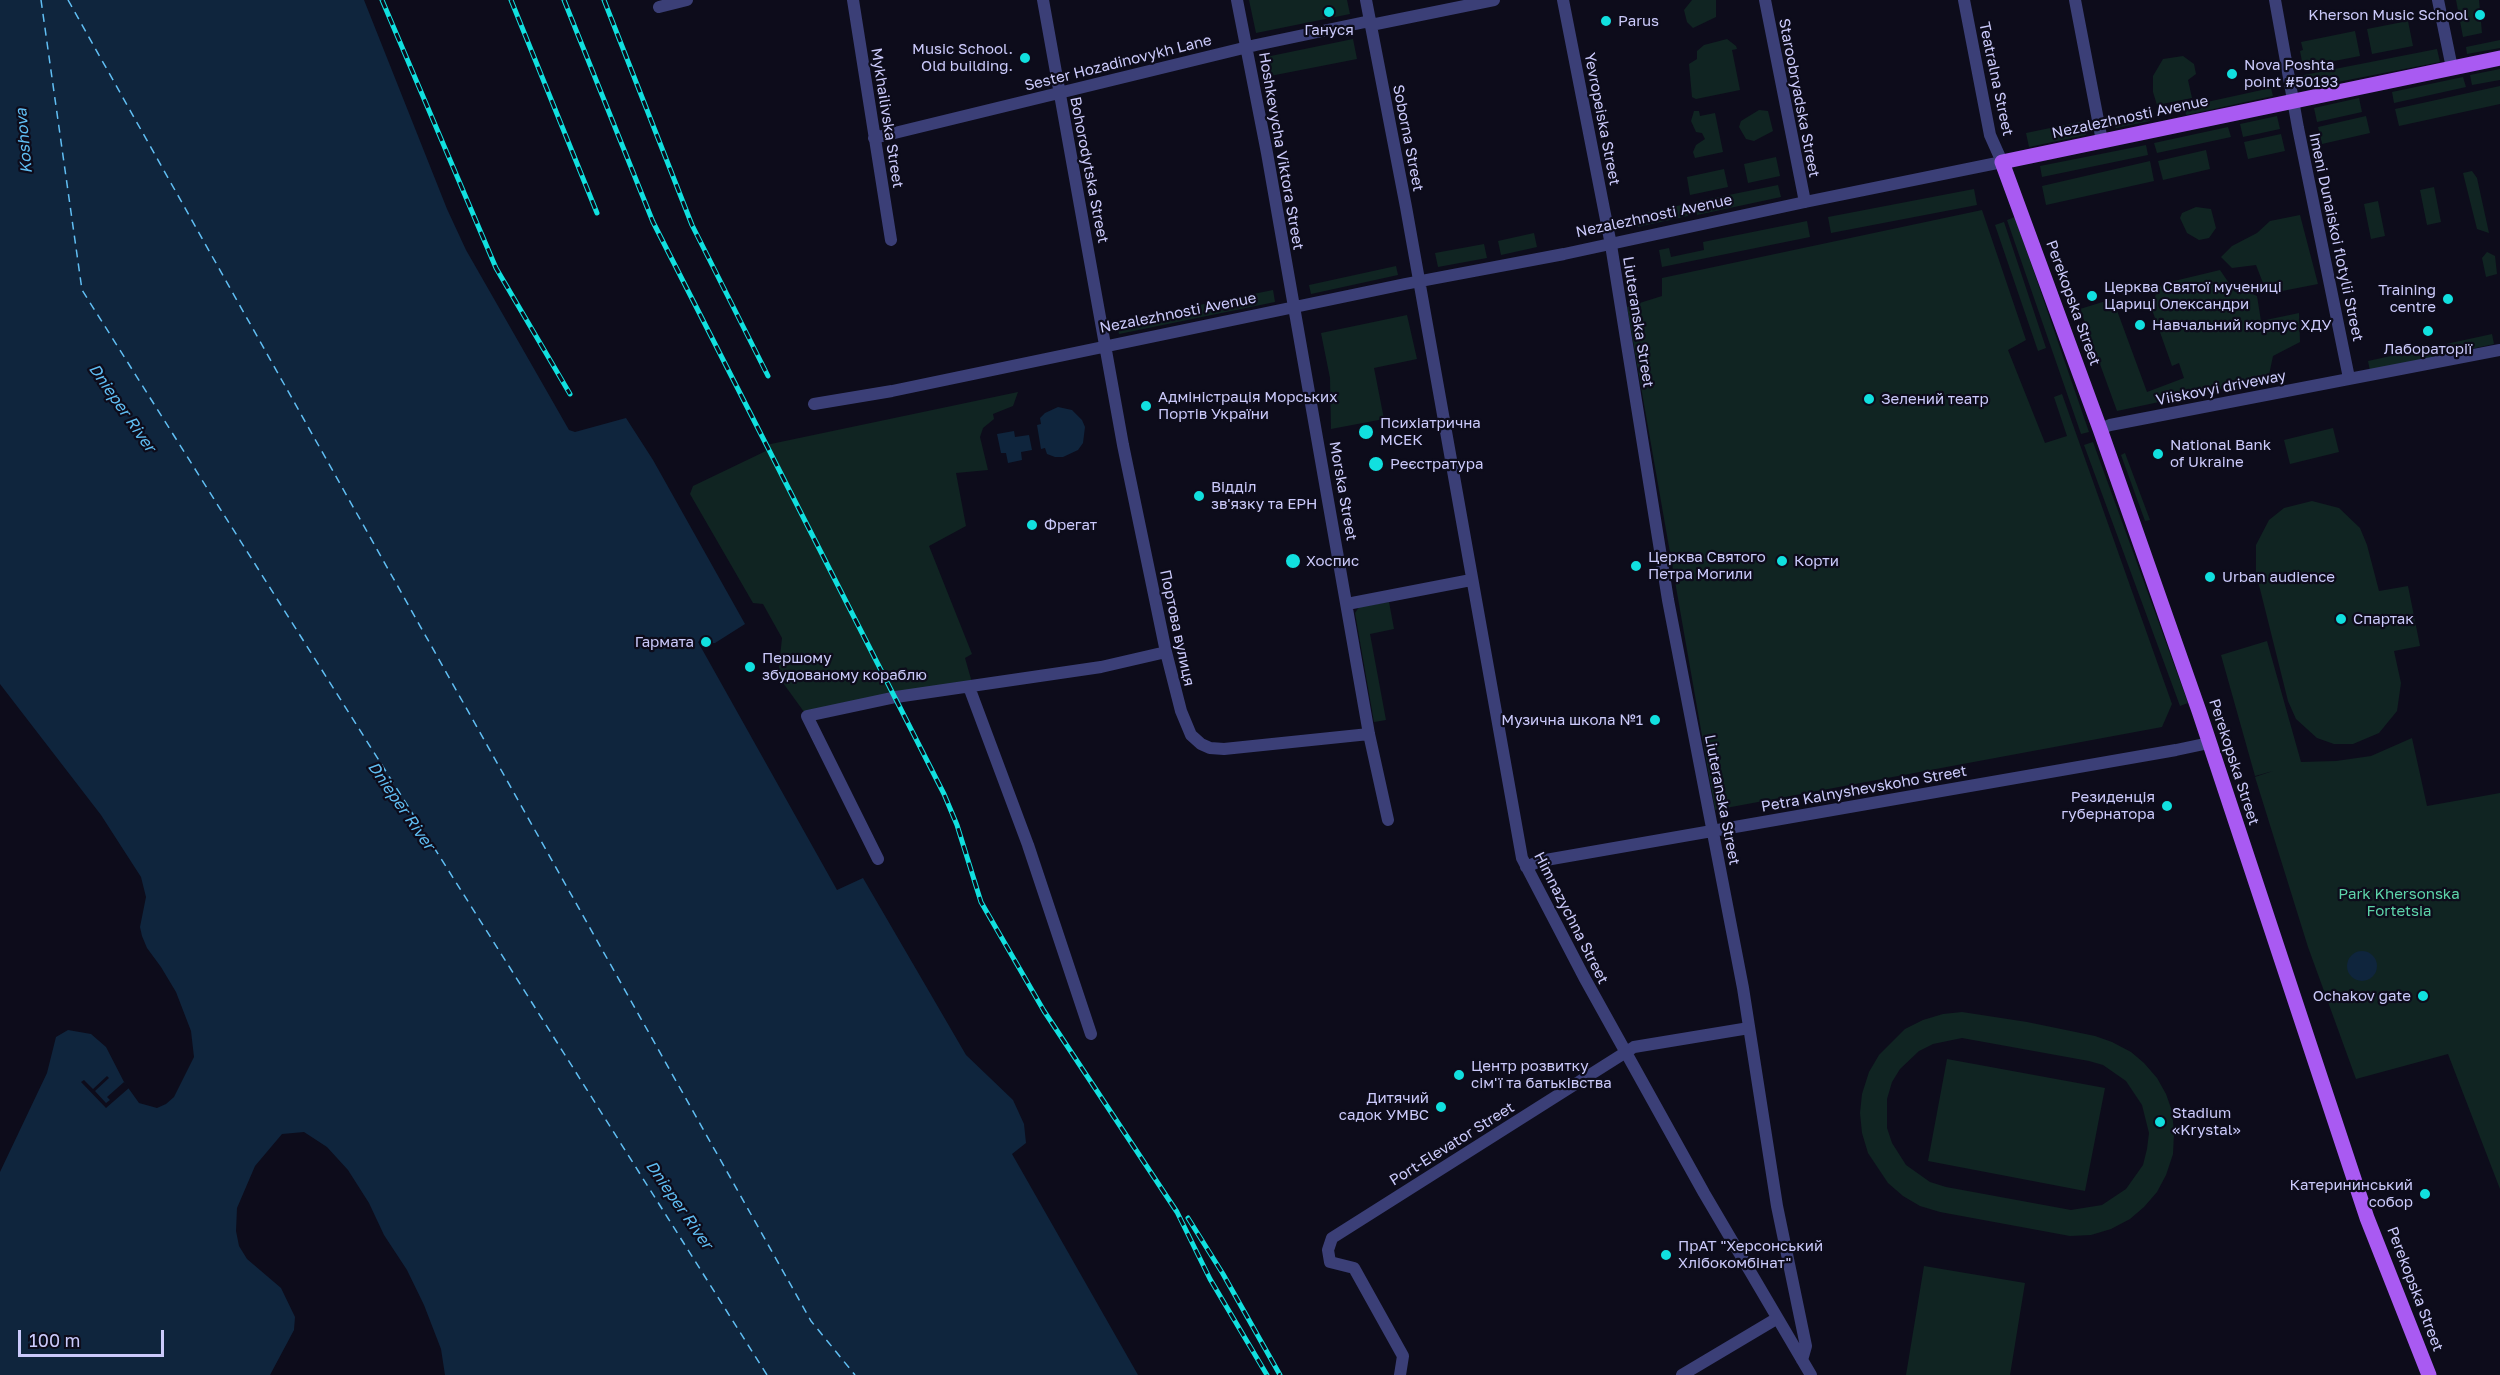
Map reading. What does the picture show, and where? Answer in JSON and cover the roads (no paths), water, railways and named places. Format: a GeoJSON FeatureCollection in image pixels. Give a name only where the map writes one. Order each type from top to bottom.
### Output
{"type":"FeatureCollection","features":[{"type":"Feature","properties":{"kind":"main road","name":"Nezalezhnosti Avenue"},"geometry":{"type":"LineString","coordinates":[[2002,162],[2500,58]]}},
{"type":"Feature","properties":{"kind":"main road","name":"Perekopska Street"},"geometry":{"type":"LineString","coordinates":[[2002,162],[2100,429],[2209,743],[2367,1218],[2429,1375]]}},
{"type":"Feature","properties":{"kind":"street","name":"Mykhailivska Street"},"geometry":{"type":"LineString","coordinates":[[853,0],[891,240]]}},
{"type":"Feature","properties":{"kind":"street","name":"Bohorodytska Street"},"geometry":{"type":"LineString","coordinates":[[1043,0],[1105,346]]}},
{"type":"Feature","properties":{"kind":"street","name":"Hoshkevycha Viktora Street"},"geometry":{"type":"LineString","coordinates":[[1237,0],[1295,308]]}},
{"type":"Feature","properties":{"kind":"street","name":"Soborna Street"},"geometry":{"type":"LineString","coordinates":[[1366,0],[1418,282]]}},
{"type":"Feature","properties":{"kind":"street","name":"Sester Hozadinovykh Lane"},"geometry":{"type":"LineString","coordinates":[[874,138],[1247,47],[1494,0]]}},
{"type":"Feature","properties":{"kind":"street","name":"Yevropeiska Street"},"geometry":{"type":"LineString","coordinates":[[1563,0],[1611,244]]}},
{"type":"Feature","properties":{"kind":"street","name":"Staroobryadska Street"},"geometry":{"type":"LineString","coordinates":[[1765,0],[1805,202]]}},
{"type":"Feature","properties":{"kind":"street","name":"Teatralna Street"},"geometry":{"type":"LineString","coordinates":[[1964,0],[1990,135],[2002,162]]}},
{"type":"Feature","properties":{"kind":"street"},"geometry":{"type":"LineString","coordinates":[[2075,0],[2102,141]]}},
{"type":"Feature","properties":{"kind":"street","name":"Imeni Dunaiskoi flotylii Street"},"geometry":{"type":"LineString","coordinates":[[2275,0],[2349,378]]}},
{"type":"Feature","properties":{"kind":"street"},"geometry":{"type":"LineString","coordinates":[[2438,0],[2452,68]]}},
{"type":"Feature","properties":{"kind":"street"},"geometry":{"type":"LineString","coordinates":[[659,7],[681,1]]}},
{"type":"Feature","properties":{"kind":"street","name":"Nezalezhnosti Avenue"},"geometry":{"type":"LineString","coordinates":[[814,404],[892,391],[2002,162]]}},
{"type":"Feature","properties":{"kind":"street","name":"Liuteranska Street"},"geometry":{"type":"LineString","coordinates":[[1611,244],[1656,528],[1749,1028],[1777,1206],[1806,1347],[1802,1360]]}},
{"type":"Feature","properties":{"kind":"street","name":"Himnazychna Street"},"geometry":{"type":"LineString","coordinates":[[1418,282],[1522,858],[1627,1052],[1810,1375]]}},
{"type":"Feature","properties":{"kind":"street","name":"Morska Street"},"geometry":{"type":"LineString","coordinates":[[1295,308],[1369,734],[1388,820]]}},
{"type":"Feature","properties":{"kind":"street","name":"Портова вулиця"},"geometry":{"type":"LineString","coordinates":[[1105,346],[1166,652],[1181,711],[1191,735],[1210,748],[1369,734]]}},
{"type":"Feature","properties":{"kind":"street","name":"Viiskovyi driveway"},"geometry":{"type":"LineString","coordinates":[[2100,429],[2110,424],[2500,350]]}},
{"type":"Feature","properties":{"kind":"street"},"geometry":{"type":"LineString","coordinates":[[1347,604],[1472,580]]}},
{"type":"Feature","properties":{"kind":"street"},"geometry":{"type":"LineString","coordinates":[[878,859],[807,716],[896,697],[1101,668],[1166,652]]}},
{"type":"Feature","properties":{"kind":"street"},"geometry":{"type":"LineString","coordinates":[[969,687],[1029,845],[1091,1034]]}},
{"type":"Feature","properties":{"kind":"street","name":"Petra Kalnyshevskoho Street"},"geometry":{"type":"LineString","coordinates":[[1526,867],[1540,861],[2209,743]]}},
{"type":"Feature","properties":{"kind":"street","name":"Port-Elevator Street"},"geometry":{"type":"LineString","coordinates":[[1400,1375],[1403,1356],[1354,1268],[1330,1262],[1328,1250],[1332,1238],[1634,1047],[1749,1028]]}},
{"type":"Feature","properties":{"kind":"street"},"geometry":{"type":"LineString","coordinates":[[1682,1375],[1776,1318]]}},
{"type":"Feature","properties":{"kind":"water"},"geometry":{"type":"Polygon","coordinates":[[[0,0],[364,0],[447,209],[466,250],[569,430],[575,432],[626,418],[653,460],[745,624],[715,643],[711,643],[706,636],[698,642],[837,890],[863,878],[966,1055],[1013,1100],[1024,1124],[1026,1143],[1012,1154],[1138,1375],[445,1375],[441,1349],[424,1305],[407,1270],[384,1235],[369,1203],[348,1170],[327,1147],[304,1132],[282,1134],[255,1166],[237,1208],[236,1231],[239,1246],[247,1259],[281,1288],[295,1317],[294,1330],[270,1375],[0,1375],[0,1172],[47,1073],[56,1037],[68,1030],[91,1034],[106,1047],[124,1082],[139,1103],[157,1108],[174,1097],[194,1057],[191,1031],[176,992],[147,948],[142,936],[140,927],[146,897],[141,877],[101,815],[0,684],[0,0]]]}},
{"type":"Feature","properties":{"kind":"water"},"geometry":{"type":"Polygon","coordinates":[[[1058,407],[1072,410],[1082,420],[1085,427],[1083,443],[1078,450],[1063,457],[1055,457],[1047,454],[1045,448],[1041,449],[1037,425],[1041,424],[1040,418],[1045,413],[1058,407]]]}},
{"type":"Feature","properties":{"kind":"water"},"geometry":{"type":"Polygon","coordinates":[[[1014,431],[1015,437],[1029,435],[1032,450],[1021,452],[1022,460],[1008,463],[1006,453],[1001,453],[997,434],[1014,431]]]}},
{"type":"Feature","properties":{"kind":"water"},"geometry":{"type":"Polygon","coordinates":[[[2362,951],[2368,952],[2376,960],[2376,972],[2368,980],[2362,981],[2356,980],[2348,972],[2347,966],[2348,960],[2356,952],[2362,951]]]}},
{"type":"Feature","properties":{"kind":"railway"},"geometry":{"type":"LineString","coordinates":[[382,0],[496,268],[570,394]]}},
{"type":"Feature","properties":{"kind":"railway"},"geometry":{"type":"LineString","coordinates":[[511,0],[597,213]]}},
{"type":"Feature","properties":{"kind":"railway"},"geometry":{"type":"LineString","coordinates":[[564,0],[653,222],[944,794],[957,825],[981,902],[1044,1011],[1177,1212],[1210,1279],[1267,1375]]}},
{"type":"Feature","properties":{"kind":"railway"},"geometry":{"type":"LineString","coordinates":[[604,0],[692,225],[768,376]]}},
{"type":"Feature","properties":{"kind":"railway"},"geometry":{"type":"LineString","coordinates":[[1188,1218],[1223,1274],[1280,1375]]}},
{"type":"Feature","properties":{"kind":"place","name":"Гануся"},"geometry":{"type":"Point","coordinates":[1329,12]}},
{"type":"Feature","properties":{"kind":"place","name":"Kherson Music School"},"geometry":{"type":"Point","coordinates":[2480,15]}},
{"type":"Feature","properties":{"kind":"place","name":"Parus"},"geometry":{"type":"Point","coordinates":[1606,21]}},
{"type":"Feature","properties":{"kind":"place","name":"Music School. Old building."},"geometry":{"type":"Point","coordinates":[1025,58]}},
{"type":"Feature","properties":{"kind":"place","name":"Nova Poshta point #50193"},"geometry":{"type":"Point","coordinates":[2232,74]}},
{"type":"Feature","properties":{"kind":"place","name":"Церква Святої мучениці Цариці Олександри"},"geometry":{"type":"Point","coordinates":[2092,296]}},
{"type":"Feature","properties":{"kind":"place","name":"Training centre"},"geometry":{"type":"Point","coordinates":[2448,299]}},
{"type":"Feature","properties":{"kind":"place","name":"Навчальний корпус ХДУ"},"geometry":{"type":"Point","coordinates":[2140,325]}},
{"type":"Feature","properties":{"kind":"place","name":"Лабораторії"},"geometry":{"type":"Point","coordinates":[2428,331]}},
{"type":"Feature","properties":{"kind":"place","name":"Зелений театр"},"geometry":{"type":"Point","coordinates":[1869,399]}},
{"type":"Feature","properties":{"kind":"place","name":"Адміністрація Морських Портів України"},"geometry":{"type":"Point","coordinates":[1146,406]}},
{"type":"Feature","properties":{"kind":"place","name":"Психіатрична МСЕК"},"geometry":{"type":"Point","coordinates":[1366,432]}},
{"type":"Feature","properties":{"kind":"place","name":"National Bank of Ukraine"},"geometry":{"type":"Point","coordinates":[2158,454]}},
{"type":"Feature","properties":{"kind":"place","name":"Реєстратура"},"geometry":{"type":"Point","coordinates":[1376,464]}},
{"type":"Feature","properties":{"kind":"place","name":"Відділ зв'язку та ЕРН"},"geometry":{"type":"Point","coordinates":[1199,496]}},
{"type":"Feature","properties":{"kind":"place","name":"Фрегат"},"geometry":{"type":"Point","coordinates":[1032,525]}},
{"type":"Feature","properties":{"kind":"place","name":"Хоспис"},"geometry":{"type":"Point","coordinates":[1293,561]}},
{"type":"Feature","properties":{"kind":"place","name":"Корти"},"geometry":{"type":"Point","coordinates":[1782,561]}},
{"type":"Feature","properties":{"kind":"place","name":"Церква Святого Петра Могили"},"geometry":{"type":"Point","coordinates":[1636,566]}},
{"type":"Feature","properties":{"kind":"place","name":"Urban audience"},"geometry":{"type":"Point","coordinates":[2210,577]}},
{"type":"Feature","properties":{"kind":"place","name":"Спартак"},"geometry":{"type":"Point","coordinates":[2341,619]}},
{"type":"Feature","properties":{"kind":"place","name":"Гармата"},"geometry":{"type":"Point","coordinates":[706,642]}},
{"type":"Feature","properties":{"kind":"place","name":"Першому збудованому кораблю"},"geometry":{"type":"Point","coordinates":[750,667]}},
{"type":"Feature","properties":{"kind":"place","name":"Музична школа №1"},"geometry":{"type":"Point","coordinates":[1655,720]}},
{"type":"Feature","properties":{"kind":"place","name":"Резиденція губернатора"},"geometry":{"type":"Point","coordinates":[2167,806]}},
{"type":"Feature","properties":{"kind":"place","name":"Ochakov gate"},"geometry":{"type":"Point","coordinates":[2423,996]}},
{"type":"Feature","properties":{"kind":"place","name":"Центр розвитку сім'ї та батьківства"},"geometry":{"type":"Point","coordinates":[1459,1075]}},
{"type":"Feature","properties":{"kind":"place","name":"Дитячий садок УМВС"},"geometry":{"type":"Point","coordinates":[1441,1107]}},
{"type":"Feature","properties":{"kind":"place","name":"Stadium «Krystal»"},"geometry":{"type":"Point","coordinates":[2160,1122]}},
{"type":"Feature","properties":{"kind":"place","name":"Катерининський собор"},"geometry":{"type":"Point","coordinates":[2425,1194]}},
{"type":"Feature","properties":{"kind":"place","name":"ПрАТ \"Херсонський Хлібокомбінат\""},"geometry":{"type":"Point","coordinates":[1666,1255]}},
{"type":"Feature","properties":{"kind":"water label","name":"Koshova"},"geometry":{"type":"Point","coordinates":[24,141]}},
{"type":"Feature","properties":{"kind":"water label","name":"Dnieper River"},"geometry":{"type":"Point","coordinates":[122,408]}},
{"type":"Feature","properties":{"kind":"water label","name":"Dnieper River"},"geometry":{"type":"Point","coordinates":[401,806]}},
{"type":"Feature","properties":{"kind":"water label","name":"Dnieper River"},"geometry":{"type":"Point","coordinates":[679,1205]}},
{"type":"Feature","properties":{"kind":"park label","name":"Park Khersonska Fortetsia"},"geometry":{"type":"Point","coordinates":[2399,902]}}]}
